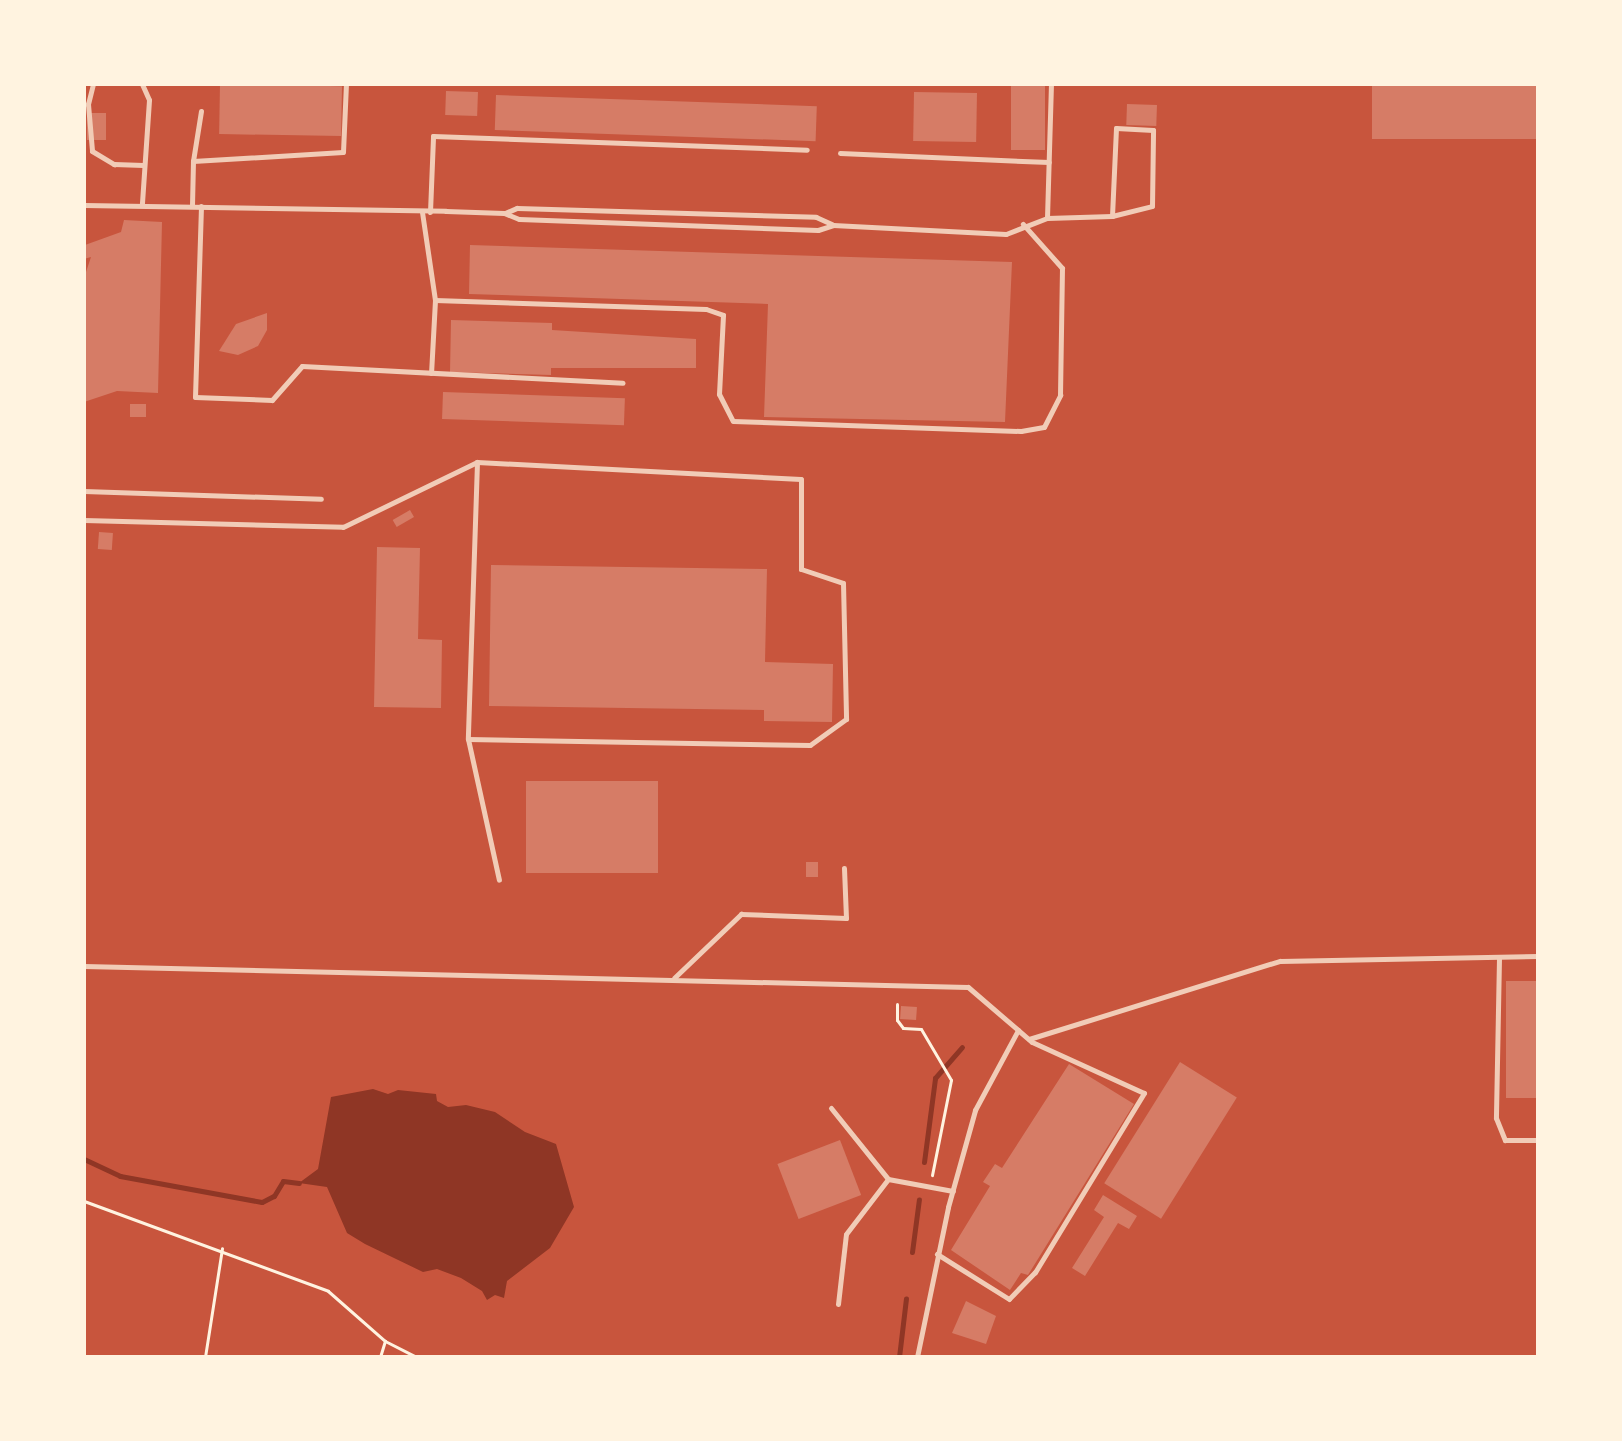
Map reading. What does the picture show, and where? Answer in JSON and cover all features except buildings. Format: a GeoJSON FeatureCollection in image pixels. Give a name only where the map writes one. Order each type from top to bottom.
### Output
{"type":"FeatureCollection","features":[{"type":"Feature","properties":{"kind":"lane"},"geometry":{"type":"LineString","coordinates":[[93,84],[88,104],[92,151],[114,164],[143,165]]}},
{"type":"Feature","properties":{"kind":"lane"},"geometry":{"type":"LineString","coordinates":[[142,84],[149,100],[142,204]]}},
{"type":"Feature","properties":{"kind":"lane"},"geometry":{"type":"LineString","coordinates":[[193,161],[343,152],[346,84]]}},
{"type":"Feature","properties":{"kind":"lane"},"geometry":{"type":"LineString","coordinates":[[1047,218],[1051,84]]}},
{"type":"Feature","properties":{"kind":"lane"},"geometry":{"type":"LineString","coordinates":[[192,205],[193,161],[201,111]]}},
{"type":"Feature","properties":{"kind":"lane"},"geometry":{"type":"LineString","coordinates":[[84,205],[504,213],[519,219],[790,229],[833,225],[1006,234],[1023,224],[1047,218],[1112,216],[1152,206],[1153,130],[1116,128],[1112,216]]}},
{"type":"Feature","properties":{"kind":"lane"},"geometry":{"type":"LineString","coordinates":[[430,212],[433,136],[807,150]]}},
{"type":"Feature","properties":{"kind":"lane"},"geometry":{"type":"LineString","coordinates":[[840,153],[1049,162]]}},
{"type":"Feature","properties":{"kind":"lane"},"geometry":{"type":"LineString","coordinates":[[201,206],[195,397],[272,400],[302,366],[623,383]]}},
{"type":"Feature","properties":{"kind":"lane"},"geometry":{"type":"LineString","coordinates":[[504,213],[517,208],[816,217],[833,225]]}},
{"type":"Feature","properties":{"kind":"lane"},"geometry":{"type":"LineString","coordinates":[[422,212],[435,300],[431,373]]}},
{"type":"Feature","properties":{"kind":"lane"},"geometry":{"type":"LineString","coordinates":[[435,300],[706,309],[723,315],[719,394],[733,421],[1021,431],[1044,427],[1060,395],[1062,268],[1023,224]]}},
{"type":"Feature","properties":{"kind":"lane"},"geometry":{"type":"LineString","coordinates":[[84,520],[343,527],[477,462],[801,479],[801,569],[843,583],[846,719],[810,745],[468,739]]}},
{"type":"Feature","properties":{"kind":"lane"},"geometry":{"type":"LineString","coordinates":[[477,462],[468,739],[499,880]]}},
{"type":"Feature","properties":{"kind":"lane"},"geometry":{"type":"LineString","coordinates":[[84,491],[321,499]]}},
{"type":"Feature","properties":{"kind":"lane"},"geometry":{"type":"LineString","coordinates":[[673,978],[741,914],[846,918],[844,868]]}},
{"type":"Feature","properties":{"kind":"lane"},"geometry":{"type":"LineString","coordinates":[[1029,1039],[1280,961],[1538,956]]}},
{"type":"Feature","properties":{"kind":"lane"},"geometry":{"type":"LineString","coordinates":[[1499,958],[1496,1118],[1505,1140],[1538,1140]]}},
{"type":"Feature","properties":{"kind":"lane"},"geometry":{"type":"LineString","coordinates":[[84,966],[956,984],[976,991],[1029,1039],[1144,1093],[1035,1272],[1009,1299],[937,1254]]}},
{"type":"Feature","properties":{"kind":"lane"},"geometry":{"type":"LineString","coordinates":[[917,1357],[937,1254],[975,1110],[1018,1030]]}},
{"type":"Feature","properties":{"kind":"lane"},"geometry":{"type":"LineString","coordinates":[[831,1108],[888,1179],[953,1191]]}},
{"type":"Feature","properties":{"kind":"lane"},"geometry":{"type":"LineString","coordinates":[[838,1304],[846,1234],[888,1179]]}},
{"type":"Feature","properties":{"kind":"path"},"geometry":{"type":"LineString","coordinates":[[897,1004],[897,1020],[903,1028],[921,1029],[951,1080],[933,1173]]}},
{"type":"Feature","properties":{"kind":"path"},"geometry":{"type":"LineString","coordinates":[[84,1201],[222,1248],[328,1291],[385,1341],[416,1357]]}},
{"type":"Feature","properties":{"kind":"path"},"geometry":{"type":"LineString","coordinates":[[205,1357],[222,1248]]}},
{"type":"Feature","properties":{"kind":"path"},"geometry":{"type":"LineString","coordinates":[[380,1357],[385,1341]]}},
{"type":"Feature","properties":{"kind":"path"},"geometry":{"type":"LineString","coordinates":[[517,1357],[526,1357]]}},
{"type":"Feature","properties":{"kind":"shaded area"},"geometry":{"type":"Polygon","coordinates":[[[373,1089],[388,1094],[398,1090],[436,1094],[437,1101],[448,1107],[466,1105],[495,1112],[525,1132],[556,1144],[574,1207],[550,1248],[507,1281],[504,1298],[495,1295],[487,1300],[482,1291],[461,1278],[437,1269],[423,1272],[365,1244],[347,1233],[327,1187],[299,1183],[318,1169],[331,1097],[373,1089]]]}},
{"type":"Feature","properties":{"kind":"waterway"},"geometry":{"type":"LineString","coordinates":[[924,1162],[935,1078],[962,1047]]}},
{"type":"Feature","properties":{"kind":"waterway"},"geometry":{"type":"LineString","coordinates":[[84,1159],[120,1176],[262,1202],[274,1196],[283,1181],[299,1183]]}},
{"type":"Feature","properties":{"kind":"waterway"},"geometry":{"type":"LineString","coordinates":[[912,1252],[919,1199]]}},
{"type":"Feature","properties":{"kind":"waterway"},"geometry":{"type":"LineString","coordinates":[[899,1357],[906,1298]]}}]}
